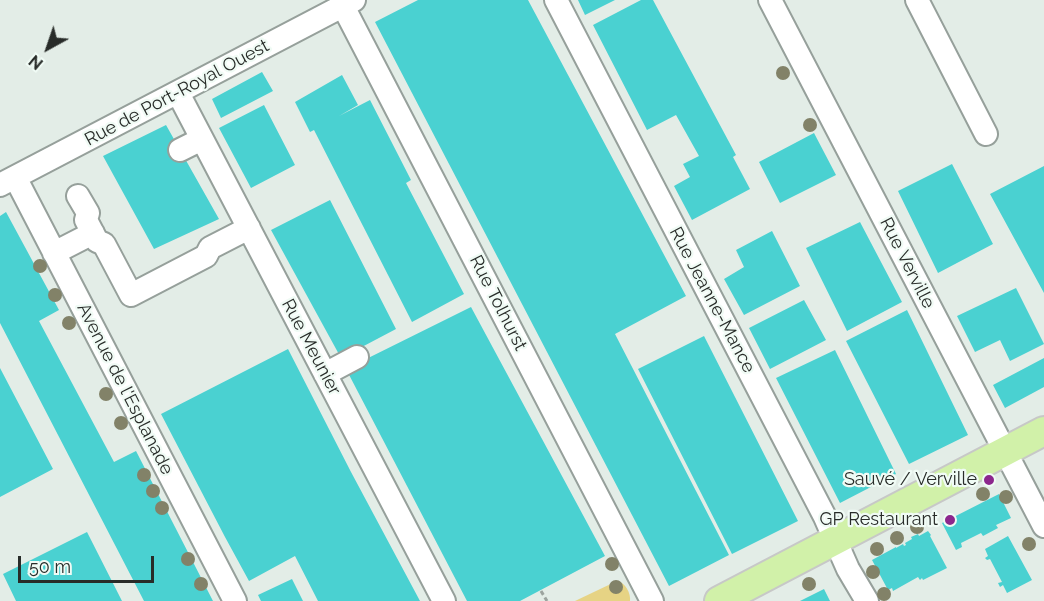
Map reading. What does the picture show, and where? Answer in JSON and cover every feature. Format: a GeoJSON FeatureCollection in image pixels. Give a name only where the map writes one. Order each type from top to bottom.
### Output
{"type":"FeatureCollection","features":[{"type":"Feature","properties":{"kind":"main road"},"geometry":{"type":"LineString","coordinates":[[719,601],[1044,431]]}},
{"type":"Feature","properties":{"kind":"street","name":"Rue Jeanne-Mance"},"geometry":{"type":"LineString","coordinates":[[556,0],[825,517],[848,569],[867,601]]}},
{"type":"Feature","properties":{"kind":"street","name":"Rue Verville"},"geometry":{"type":"LineString","coordinates":[[770,0],[1044,526]]}},
{"type":"Feature","properties":{"kind":"street"},"geometry":{"type":"LineString","coordinates":[[917,0],[986,134]]}},
{"type":"Feature","properties":{"kind":"street","name":"Rue de Port-Royal Ouest"},"geometry":{"type":"LineString","coordinates":[[7,181],[349,3]]}},
{"type":"Feature","properties":{"kind":"street","name":"Rue Tolhurst"},"geometry":{"type":"LineString","coordinates":[[349,3],[652,601]]}},
{"type":"Feature","properties":{"kind":"street","name":"Rue Meunier"},"geometry":{"type":"LineString","coordinates":[[178,93],[444,601]]}},
{"type":"Feature","properties":{"kind":"street"},"geometry":{"type":"LineString","coordinates":[[180,150],[202,139]]}},
{"type":"Feature","properties":{"kind":"street","name":"Avenue de l'Esplanade"},"geometry":{"type":"LineString","coordinates":[[7,181],[54,253],[235,601]]}},
{"type":"Feature","properties":{"kind":"street"},"geometry":{"type":"LineString","coordinates":[[78,196],[88,213],[86,220],[97,241],[104,244],[131,294],[206,256],[214,258],[251,233]]}},
{"type":"Feature","properties":{"kind":"street"},"geometry":{"type":"LineString","coordinates":[[54,253],[93,233]]}},
{"type":"Feature","properties":{"kind":"street"},"geometry":{"type":"LineString","coordinates":[[325,374],[357,357]]}},
{"type":"Feature","properties":{"kind":"path"},"geometry":{"type":"LineString","coordinates":[[541,591],[547,601]]}},
{"type":"Feature","properties":{"kind":"shaded area"},"geometry":{"type":"Polygon","coordinates":[[[617,581],[623,583],[627,588],[630,601],[575,601],[617,581]]]}},
{"type":"Feature","properties":{"kind":"building"},"geometry":{"type":"Polygon","coordinates":[[[418,0],[528,0],[686,296],[615,334],[729,555],[669,586],[375,22],[418,0]]]}},
{"type":"Feature","properties":{"kind":"building"},"geometry":{"type":"Polygon","coordinates":[[[578,0],[615,0],[585,15],[578,0]]]}},
{"type":"Feature","properties":{"kind":"building"},"geometry":{"type":"Polygon","coordinates":[[[641,0],[653,0],[736,155],[733,157],[750,189],[692,220],[674,186],[690,177],[683,164],[699,156],[676,115],[647,130],[593,25],[641,0]]]}},
{"type":"Feature","properties":{"kind":"building"},"geometry":{"type":"Polygon","coordinates":[[[262,72],[273,91],[221,118],[212,99],[262,72]]]}},
{"type":"Feature","properties":{"kind":"building"},"geometry":{"type":"Polygon","coordinates":[[[342,75],[358,105],[339,116],[370,100],[411,180],[406,183],[464,294],[412,322],[314,130],[310,132],[295,102],[342,75]]]}},
{"type":"Feature","properties":{"kind":"building"},"geometry":{"type":"Polygon","coordinates":[[[264,105],[295,165],[251,188],[219,128],[264,105]]]}},
{"type":"Feature","properties":{"kind":"building"},"geometry":{"type":"Polygon","coordinates":[[[166,125],[219,219],[154,249],[103,156],[166,125]]]}},
{"type":"Feature","properties":{"kind":"building"},"geometry":{"type":"Polygon","coordinates":[[[814,133],[836,175],[780,203],[759,162],[814,133]]]}},
{"type":"Feature","properties":{"kind":"building"},"geometry":{"type":"Polygon","coordinates":[[[952,164],[993,244],[938,273],[898,191],[952,164]]]}},
{"type":"Feature","properties":{"kind":"building"},"geometry":{"type":"Polygon","coordinates":[[[1044,166],[1044,293],[990,194],[1044,166]]]}},
{"type":"Feature","properties":{"kind":"building"},"geometry":{"type":"Polygon","coordinates":[[[330,200],[396,329],[341,358],[271,230],[330,200]]]}},
{"type":"Feature","properties":{"kind":"building"},"geometry":{"type":"Polygon","coordinates":[[[6,212],[59,310],[39,321],[114,462],[136,451],[213,601],[144,601],[0,323],[0,216],[6,212]]]}},
{"type":"Feature","properties":{"kind":"building"},"geometry":{"type":"Polygon","coordinates":[[[860,222],[902,302],[847,331],[806,248],[860,222]]]}},
{"type":"Feature","properties":{"kind":"building"},"geometry":{"type":"Polygon","coordinates":[[[772,231],[800,286],[744,315],[724,279],[744,267],[736,250],[772,231]]]}},
{"type":"Feature","properties":{"kind":"building"},"geometry":{"type":"Polygon","coordinates":[[[1016,288],[1044,344],[1010,361],[1000,340],[975,352],[957,316],[1016,288]]]}},
{"type":"Feature","properties":{"kind":"building"},"geometry":{"type":"Polygon","coordinates":[[[804,300],[826,340],[770,369],[749,328],[804,300]]]}},
{"type":"Feature","properties":{"kind":"building"},"geometry":{"type":"Polygon","coordinates":[[[471,307],[605,556],[520,601],[467,601],[346,369],[471,307]]]}},
{"type":"Feature","properties":{"kind":"building"},"geometry":{"type":"Polygon","coordinates":[[[907,310],[968,435],[909,464],[846,341],[907,310]]]}},
{"type":"Feature","properties":{"kind":"building"},"geometry":{"type":"Polygon","coordinates":[[[704,336],[798,521],[732,554],[638,369],[704,336]]]}},
{"type":"Feature","properties":{"kind":"building"},"geometry":{"type":"Polygon","coordinates":[[[288,349],[420,601],[318,601],[295,556],[249,581],[225,537],[161,414],[288,349]]]}},
{"type":"Feature","properties":{"kind":"building"},"geometry":{"type":"Polygon","coordinates":[[[835,350],[896,474],[840,503],[776,378],[835,350]]]}},
{"type":"Feature","properties":{"kind":"building"},"geometry":{"type":"Polygon","coordinates":[[[1044,358],[1044,387],[1005,408],[993,385],[1044,358]]]}},
{"type":"Feature","properties":{"kind":"building"},"geometry":{"type":"Polygon","coordinates":[[[0,368],[53,469],[0,497],[0,368]]]}},
{"type":"Feature","properties":{"kind":"building"},"geometry":{"type":"Polygon","coordinates":[[[999,494],[1011,518],[996,525],[998,528],[983,536],[981,533],[961,543],[962,547],[956,550],[942,523],[999,494]]]}},
{"type":"Feature","properties":{"kind":"building"},"geometry":{"type":"Polygon","coordinates":[[[928,531],[947,568],[923,580],[918,577],[893,591],[892,588],[888,590],[872,560],[896,547],[906,545],[905,543],[912,539],[911,537],[928,531]]]}},
{"type":"Feature","properties":{"kind":"building"},"geometry":{"type":"Polygon","coordinates":[[[87,532],[122,601],[16,601],[3,574],[87,532]]]}},
{"type":"Feature","properties":{"kind":"building"},"geometry":{"type":"Polygon","coordinates":[[[1008,536],[1032,580],[1007,593],[1003,585],[1000,587],[998,583],[1002,582],[990,559],[985,558],[988,556],[985,549],[1008,536]]]}},
{"type":"Feature","properties":{"kind":"building"},"geometry":{"type":"Polygon","coordinates":[[[292,579],[303,601],[261,601],[258,595],[292,579]]]}},
{"type":"Feature","properties":{"kind":"building"},"geometry":{"type":"Polygon","coordinates":[[[824,589],[830,601],[800,601],[824,589]]]}},
{"type":"Feature","properties":{"kind":"place","name":"Sauvé / Verville"},"geometry":{"type":"Point","coordinates":[989,480]}},
{"type":"Feature","properties":{"kind":"place","name":"GP Restaurant"},"geometry":{"type":"Point","coordinates":[950,520]}}]}
